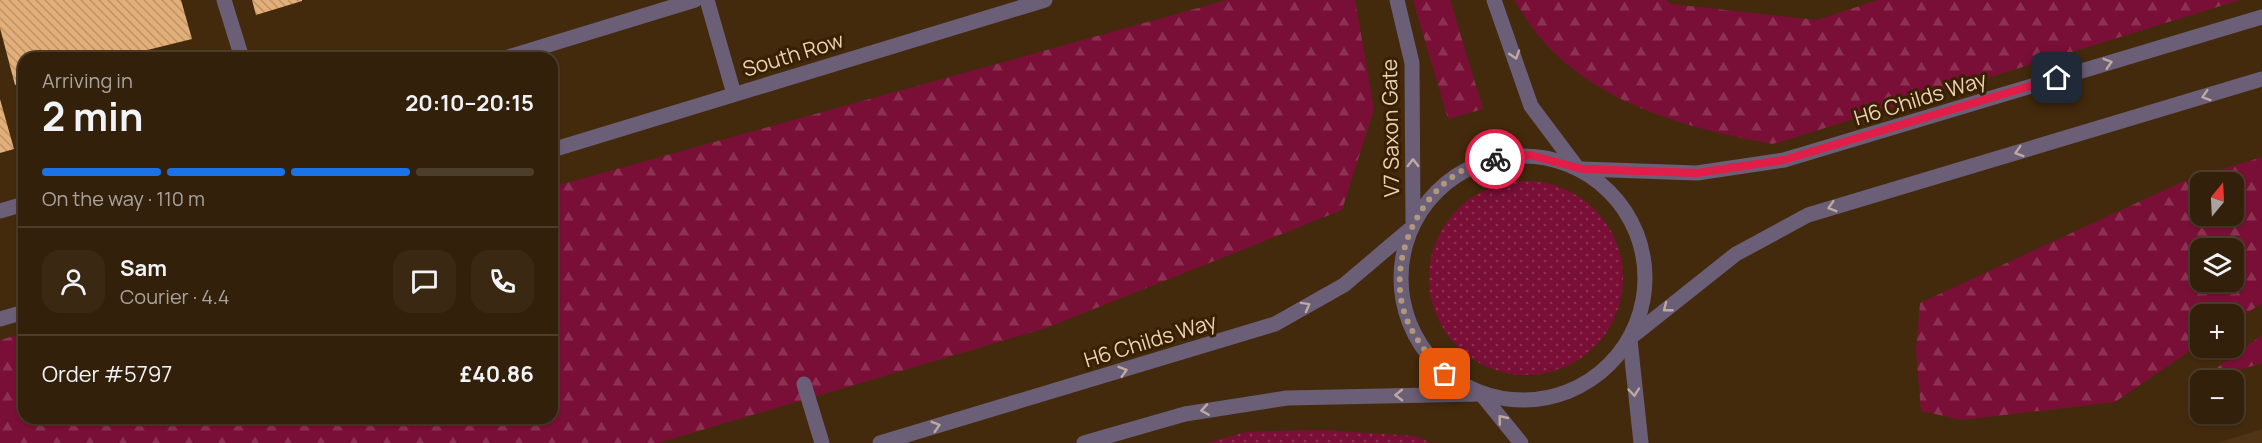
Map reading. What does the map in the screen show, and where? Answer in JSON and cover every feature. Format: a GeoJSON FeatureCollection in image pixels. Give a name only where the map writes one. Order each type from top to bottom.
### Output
{"type":"FeatureCollection","features":[{"type":"Feature","properties":{"kind":"street"},"geometry":{"type":"LineString","coordinates":[[224,0],[240,52]]}},
{"type":"Feature","properties":{"kind":"street"},"geometry":{"type":"LineString","coordinates":[[525,52],[695,0]]}},
{"type":"Feature","properties":{"kind":"street"},"geometry":{"type":"LineString","coordinates":[[707,0],[734,94]]}},
{"type":"Feature","properties":{"kind":"street","name":"South Row"},"geometry":{"type":"LineString","coordinates":[[558,148],[1045,0]]}},
{"type":"Feature","properties":{"kind":"street","name":"V7 Saxon Gate"},"geometry":{"type":"LineString","coordinates":[[1396,0],[1412,63],[1411,226]]}},
{"type":"Feature","properties":{"kind":"street"},"geometry":{"type":"LineString","coordinates":[[1494,0],[1531,106],[1579,168],[1618,199],[1641,242],[1647,289],[1632,337],[1641,443]]}},
{"type":"Feature","properties":{"kind":"street","name":"H6 Childs Way"},"geometry":{"type":"LineString","coordinates":[[1579,168],[1697,173],[1784,160],[2262,17]]}},
{"type":"Feature","properties":{"kind":"street"},"geometry":{"type":"LineString","coordinates":[[1084,443],[1185,414],[1287,398],[1480,394],[1524,402],[1566,394],[1603,373],[1632,337],[1736,254],[1808,215],[2262,79]]}},
{"type":"Feature","properties":{"kind":"street"},"geometry":{"type":"LineString","coordinates":[[1521,443],[1480,394],[1445,374],[1418,344],[1403,308],[1400,268],[1411,226],[1443,184],[1484,161],[1530,155],[1579,168]]}},
{"type":"Feature","properties":{"kind":"street"},"geometry":{"type":"LineString","coordinates":[[0,211],[18,206]]}},
{"type":"Feature","properties":{"kind":"street","name":"H6 Childs Way"},"geometry":{"type":"LineString","coordinates":[[880,443],[1275,324],[1344,285],[1411,226]]}},
{"type":"Feature","properties":{"kind":"street"},"geometry":{"type":"LineString","coordinates":[[0,319],[18,314]]}},
{"type":"Feature","properties":{"kind":"street"},"geometry":{"type":"LineString","coordinates":[[804,384],[822,443]]}},
{"type":"Feature","properties":{"kind":"shaded area"},"geometry":{"type":"Polygon","coordinates":[[[2262,429],[2262,443],[2217,443],[2262,429]]]}},
{"type":"Feature","properties":{"kind":"green space"},"geometry":{"type":"Polygon","coordinates":[[[1227,0],[1355,0],[1374,109],[1342,210],[1046,328],[658,443],[0,443],[0,340],[18,335],[18,424],[558,424],[558,185],[1227,0]]]}},
{"type":"Feature","properties":{"kind":"green space"},"geometry":{"type":"Polygon","coordinates":[[[1413,0],[1450,0],[1483,109],[1448,119],[1413,0]]]}},
{"type":"Feature","properties":{"kind":"green space"},"geometry":{"type":"Polygon","coordinates":[[[1514,0],[1666,0],[1671,4],[1817,20],[1878,0],[2240,0],[1773,144],[1679,122],[1620,98],[1592,82],[1566,63],[1543,41],[1514,0]]]}},
{"type":"Feature","properties":{"kind":"green space"},"geometry":{"type":"Polygon","coordinates":[[[2262,157],[2262,303],[2244,315],[2244,304],[2190,304],[2190,351],[2115,402],[1962,420],[1921,411],[1916,350],[1920,303],[2190,180],[2190,226],[2244,226],[2244,172],[2214,172],[2262,157]]]}},
{"type":"Feature","properties":{"kind":"green space"},"geometry":{"type":"Polygon","coordinates":[[[1516,181],[1536,181],[1572,192],[1595,209],[1607,224],[1616,241],[1623,268],[1623,288],[1616,315],[1607,332],[1595,347],[1580,359],[1563,368],[1536,375],[1516,375],[1480,364],[1451,340],[1440,324],[1433,306],[1429,288],[1429,268],[1440,232],[1464,203],[1480,192],[1498,185],[1516,181]]]}},
{"type":"Feature","properties":{"kind":"green space"},"geometry":{"type":"Polygon","coordinates":[[[2262,335],[2262,363],[2239,370],[2214,370],[2230,358],[2244,358],[2244,348],[2262,335]]]}},
{"type":"Feature","properties":{"kind":"green space"},"geometry":{"type":"Polygon","coordinates":[[[1322,430],[1415,436],[1431,443],[1207,443],[1246,432],[1322,430]]]}},
{"type":"Feature","properties":{"kind":"building"},"geometry":{"type":"Polygon","coordinates":[[[0,0],[181,0],[192,39],[139,52],[18,52],[18,84],[15,85],[0,28],[0,0]]]}},
{"type":"Feature","properties":{"kind":"building"},"geometry":{"type":"Polygon","coordinates":[[[252,0],[302,0],[302,1],[256,15],[252,0]]]}},
{"type":"Feature","properties":{"kind":"building"},"geometry":{"type":"Polygon","coordinates":[[[0,99],[14,149],[0,153],[0,99]]]}},
{"type":"Feature","properties":{"kind":"way so far"},"geometry":{"type":"LineString","coordinates":[[1445,374],[1418,344],[1403,308],[1400,268],[1413,222],[1443,184],[1484,161],[1495,159]]}},
{"type":"Feature","properties":{"kind":"route"},"geometry":{"type":"LineString","coordinates":[[1495,159],[1530,155],[1582,169],[1697,173],[1784,160],[2057,78]]}}]}
